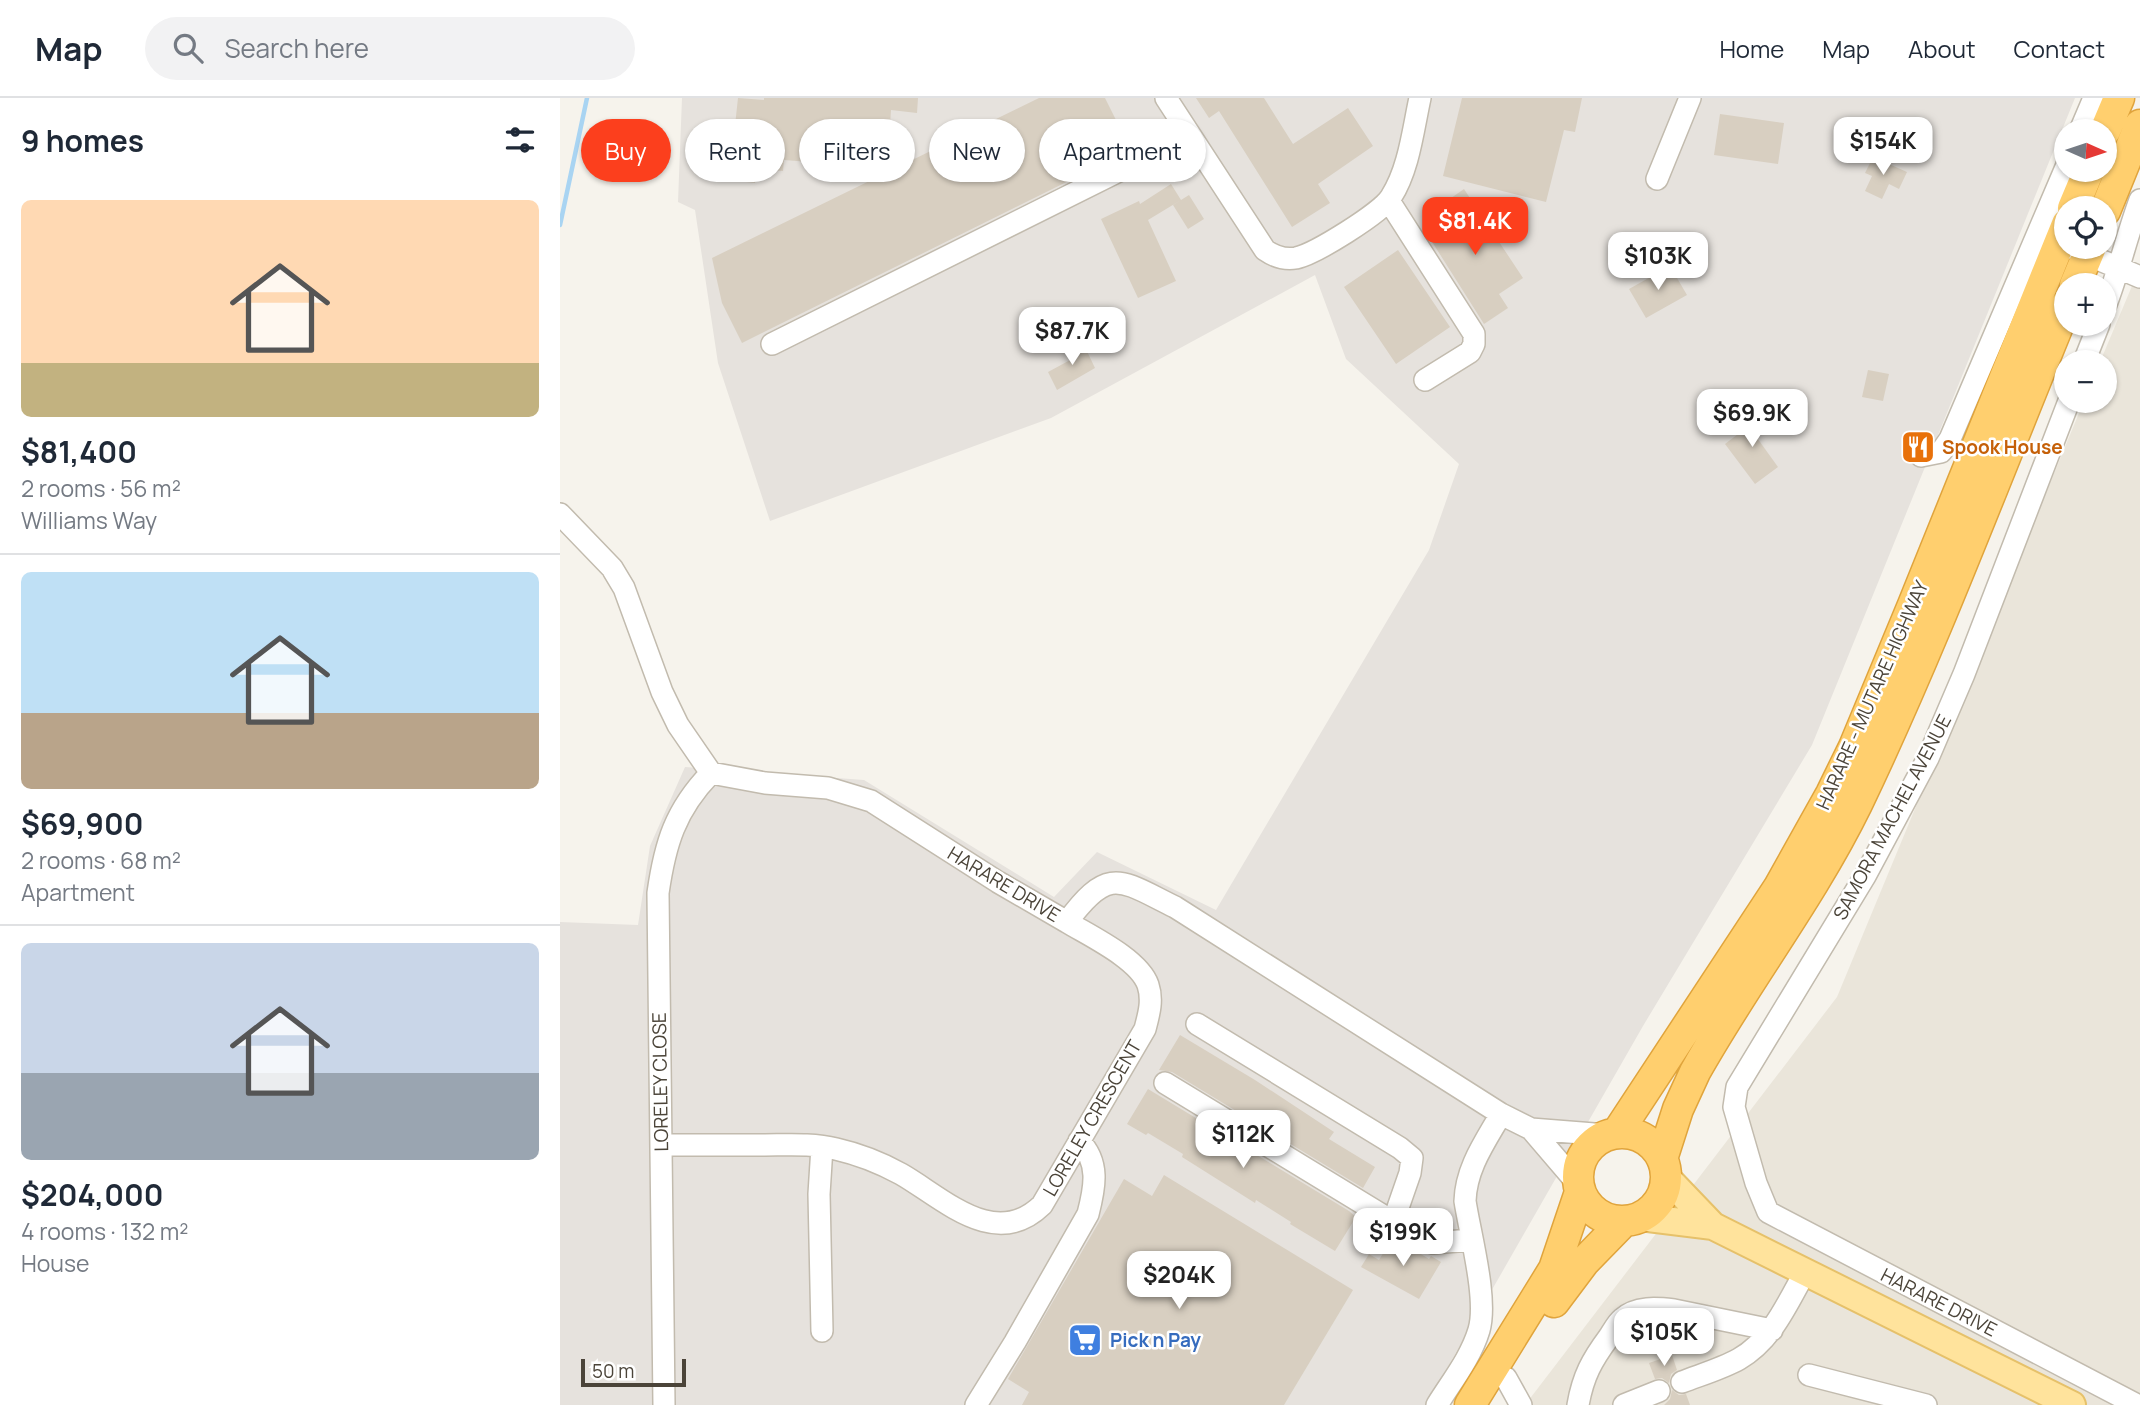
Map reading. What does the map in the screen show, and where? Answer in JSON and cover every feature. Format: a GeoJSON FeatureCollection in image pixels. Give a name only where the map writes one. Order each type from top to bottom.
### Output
{"type":"FeatureCollection","features":[{"type":"Feature","properties":{"kind":"highway"},"geometry":{"type":"LineString","coordinates":[[2110,119],[2119,98]]}},
{"type":"Feature","properties":{"kind":"highway"},"geometry":{"type":"LineString","coordinates":[[2111,196],[2140,125]]}},
{"type":"Feature","properties":{"kind":"highway","name":"HARARE - MUTARE HIGHWAY"},"geometry":{"type":"LineString","coordinates":[[1612,1134],[1779,887],[1831,794],[1854,747],[1913,605],[2066,259]]}},
{"type":"Feature","properties":{"kind":"highway","name":"HARARE - MUTARE HIGHWAY"},"geometry":{"type":"LineString","coordinates":[[1664,1168],[1678,1109],[1695,1072],[1831,853],[1856,805],[1926,651],[2054,336]]}},
{"type":"Feature","properties":{"kind":"highway"},"geometry":{"type":"LineString","coordinates":[[1470,1405],[1554,1269],[1579,1188],[1578,1168],[1584,1154],[1594,1142],[1612,1134],[1630,1134],[1643,1139],[1654,1147],[1664,1168],[1665,1187],[1656,1204],[1632,1219],[1567,1282],[1490,1405]]}},
{"type":"Feature","properties":{"kind":"highway"},"geometry":{"type":"LineString","coordinates":[[1579,1188],[1593,1211],[1613,1220],[1632,1219]]}},
{"type":"Feature","properties":{"kind":"main road","name":"HARARE DRIVE"},"geometry":{"type":"LineString","coordinates":[[1664,1168],[1713,1226]]}},
{"type":"Feature","properties":{"kind":"main road","name":"HARARE DRIVE"},"geometry":{"type":"LineString","coordinates":[[1632,1219],[1713,1226],[2072,1405]]}},
{"type":"Feature","properties":{"kind":"street"},"geometry":{"type":"LineString","coordinates":[[1166,98],[1179,119]]}},
{"type":"Feature","properties":{"kind":"street"},"geometry":{"type":"LineString","coordinates":[[1206,162],[1265,250],[1286,259],[1313,253],[1390,201],[1404,166],[1420,98]]}},
{"type":"Feature","properties":{"kind":"street"},"geometry":{"type":"LineString","coordinates":[[1657,179],[1690,98]]}},
{"type":"Feature","properties":{"kind":"street"},"geometry":{"type":"LineString","coordinates":[[2085,119],[2094,98]]}},
{"type":"Feature","properties":{"kind":"street"},"geometry":{"type":"LineString","coordinates":[[772,344],[1097,182]]}},
{"type":"Feature","properties":{"kind":"street"},"geometry":{"type":"LineString","coordinates":[[1922,456],[1941,452],[1950,439],[2060,182]]}},
{"type":"Feature","properties":{"kind":"street"},"geometry":{"type":"LineString","coordinates":[[2117,277],[2124,243],[2140,200]]}},
{"type":"Feature","properties":{"kind":"street"},"geometry":{"type":"LineString","coordinates":[[1390,201],[1474,334],[1474,344],[1470,352],[1424,380]]}},
{"type":"Feature","properties":{"kind":"street"},"geometry":{"type":"LineString","coordinates":[[2101,259],[2140,277]]}},
{"type":"Feature","properties":{"kind":"street","name":"SAMORA MACHEL AVENUE"},"geometry":{"type":"LineString","coordinates":[[1768,1212],[1756,1183],[1734,1107],[1737,1087],[1865,876],[1928,758],[1964,674],[2064,413]]}},
{"type":"Feature","properties":{"kind":"street"},"geometry":{"type":"LineString","coordinates":[[560,514],[612,568],[624,588],[662,692],[678,725],[711,774]]}},
{"type":"Feature","properties":{"kind":"street","name":"HARARE DRIVE"},"geometry":{"type":"LineString","coordinates":[[711,774],[828,789],[871,801],[998,882],[1067,922],[1082,902],[1098,889],[1110,883],[1126,883],[1175,907],[1501,1114],[1531,1129],[1612,1134]]}},
{"type":"Feature","properties":{"kind":"street","name":"LORELEY CLOSE"},"geometry":{"type":"LineString","coordinates":[[664,1405],[657,918],[664,851],[669,837],[695,790],[711,774]]}},
{"type":"Feature","properties":{"kind":"street","name":"LORELEY CRESCENT"},"geometry":{"type":"LineString","coordinates":[[661,1145],[822,1147],[887,1167],[969,1216],[986,1222],[1023,1220],[1042,1205],[1145,1028],[1150,998],[1142,973],[1129,961],[1067,922]]}},
{"type":"Feature","properties":{"kind":"street"},"geometry":{"type":"LineString","coordinates":[[1197,1024],[1400,1148],[1412,1158],[1410,1173],[1393,1222]]}},
{"type":"Feature","properties":{"kind":"street"},"geometry":{"type":"LineString","coordinates":[[1165,1083],[1418,1237],[1433,1243],[1471,1240]]}},
{"type":"Feature","properties":{"kind":"street"},"geometry":{"type":"LineString","coordinates":[[1437,1405],[1471,1350],[1480,1328],[1482,1306],[1465,1190],[1474,1160],[1501,1114]]}},
{"type":"Feature","properties":{"kind":"street","name":"HARARE DRIVE"},"geometry":{"type":"LineString","coordinates":[[1531,1129],[1579,1188]]}},
{"type":"Feature","properties":{"kind":"street"},"geometry":{"type":"LineString","coordinates":[[976,1405],[1088,1214],[1094,1190],[1091,1156],[1079,1141]]}},
{"type":"Feature","properties":{"kind":"street"},"geometry":{"type":"LineString","coordinates":[[822,1147],[819,1194],[822,1331]]}},
{"type":"Feature","properties":{"kind":"street"},"geometry":{"type":"LineString","coordinates":[[1753,1244],[1768,1212]]}},
{"type":"Feature","properties":{"kind":"street","name":"HARARE DRIVE"},"geometry":{"type":"LineString","coordinates":[[1768,1212],[2137,1405]]}},
{"type":"Feature","properties":{"kind":"street"},"geometry":{"type":"LineString","coordinates":[[1682,1382],[1738,1359],[1772,1330],[1805,1272]]}},
{"type":"Feature","properties":{"kind":"street"},"geometry":{"type":"LineString","coordinates":[[1578,1405],[1586,1372],[1594,1357],[1623,1318],[1641,1310],[1674,1310],[1772,1330]]}},
{"type":"Feature","properties":{"kind":"street"},"geometry":{"type":"LineString","coordinates":[[1809,1375],[1926,1405]]}},
{"type":"Feature","properties":{"kind":"street"},"geometry":{"type":"LineString","coordinates":[[1506,1378],[1521,1405]]}},
{"type":"Feature","properties":{"kind":"street"},"geometry":{"type":"LineString","coordinates":[[1624,1405],[1659,1391]]}},
{"type":"Feature","properties":{"kind":"shaded area"},"geometry":{"type":"Polygon","coordinates":[[[682,98],[2075,98],[2066,119],[2054,119],[2054,150],[1812,745],[1643,1026],[1426,1405],[560,1405],[560,922],[638,925],[650,846],[685,767],[864,780],[1054,897],[1097,852],[1216,910],[1429,550],[1459,464],[1346,359],[1315,275],[1051,418],[770,521],[718,363],[695,210],[678,202],[682,98]]]}},
{"type":"Feature","properties":{"kind":"shaded area"},"geometry":{"type":"Polygon","coordinates":[[[2140,267],[2140,1405],[1525,1405],[1837,997],[2079,413],[2117,413],[2117,350],[2105,350],[2111,336],[2117,336],[2117,322],[2140,267]]]}},
{"type":"Feature","properties":{"kind":"building"},"geometry":{"type":"Polygon","coordinates":[[[738,98],[918,98],[917,113],[891,110],[890,119],[799,119],[799,161],[785,160],[785,119],[736,119],[738,98]]]}},
{"type":"Feature","properties":{"kind":"building"},"geometry":{"type":"Polygon","coordinates":[[[1039,98],[1105,98],[1116,119],[1039,119],[1039,182],[1067,182],[742,343],[722,303],[712,258],[867,182],[915,182],[915,159],[929,152],[929,182],[1025,182],[1025,119],[996,119],[1039,98]]]}},
{"type":"Feature","properties":{"kind":"building"},"geometry":{"type":"Polygon","coordinates":[[[1196,98],[1264,98],[1293,144],[1348,108],[1373,146],[1318,184],[1330,203],[1292,227],[1219,111],[1209,118],[1196,98]]]}},
{"type":"Feature","properties":{"kind":"building"},"geometry":{"type":"Polygon","coordinates":[[[1462,98],[1582,98],[1575,132],[1564,130],[1546,202],[1443,176],[1462,98]]]}},
{"type":"Feature","properties":{"kind":"building"},"geometry":{"type":"Polygon","coordinates":[[[1720,114],[1784,123],[1778,164],[1714,155],[1720,114]]]}},
{"type":"Feature","properties":{"kind":"building"},"geometry":{"type":"Polygon","coordinates":[[[1873,157],[1907,172],[1899,189],[1889,184],[1882,199],[1865,191],[1872,176],[1865,173],[1873,157]]]}},
{"type":"Feature","properties":{"kind":"building"},"geometry":{"type":"Polygon","coordinates":[[[1171,184],[1181,200],[1148,220],[1176,281],[1138,298],[1101,219],[1139,201],[1140,204],[1171,184]]]}},
{"type":"Feature","properties":{"kind":"building"},"geometry":{"type":"Polygon","coordinates":[[[1464,189],[1523,278],[1499,294],[1508,308],[1484,324],[1429,237],[1453,222],[1441,205],[1464,189]]]}},
{"type":"Feature","properties":{"kind":"building"},"geometry":{"type":"Polygon","coordinates":[[[1189,195],[1204,219],[1188,229],[1173,205],[1189,195]]]}},
{"type":"Feature","properties":{"kind":"building"},"geometry":{"type":"Polygon","coordinates":[[[1398,250],[1450,327],[1396,364],[1344,287],[1398,250]]]}},
{"type":"Feature","properties":{"kind":"building"},"geometry":{"type":"Polygon","coordinates":[[[1670,266],[1687,295],[1646,318],[1629,289],[1670,266]]]}},
{"type":"Feature","properties":{"kind":"building"},"geometry":{"type":"Polygon","coordinates":[[[1083,343],[1095,368],[1057,390],[1048,372],[1072,359],[1068,350],[1083,343]]]}},
{"type":"Feature","properties":{"kind":"building"},"geometry":{"type":"Polygon","coordinates":[[[1868,370],[1889,374],[1883,401],[1862,397],[1868,370]]]}},
{"type":"Feature","properties":{"kind":"building"},"geometry":{"type":"Polygon","coordinates":[[[1758,411],[1769,425],[1755,435],[1778,467],[1755,484],[1725,444],[1738,434],[1734,429],[1758,411]]]}},
{"type":"Feature","properties":{"kind":"building"},"geometry":{"type":"Polygon","coordinates":[[[1180,1035],[1334,1132],[1329,1139],[1375,1167],[1363,1188],[1172,1072],[1159,1070],[1180,1035]]]}},
{"type":"Feature","properties":{"kind":"building"},"geometry":{"type":"Polygon","coordinates":[[[1148,1089],[1356,1217],[1335,1251],[1182,1157],[1183,1154],[1127,1124],[1148,1089]]]}},
{"type":"Feature","properties":{"kind":"building"},"geometry":{"type":"Polygon","coordinates":[[[1164,1175],[1353,1290],[1284,1405],[1022,1405],[1029,1392],[1008,1379],[1124,1179],[1152,1196],[1164,1175]]]}},
{"type":"Feature","properties":{"kind":"building"},"geometry":{"type":"Polygon","coordinates":[[[1393,1237],[1429,1259],[1431,1256],[1441,1262],[1419,1299],[1361,1267],[1369,1254],[1379,1260],[1393,1237]]]}},
{"type":"Feature","properties":{"kind":"building"},"geometry":{"type":"Polygon","coordinates":[[[1672,1355],[1677,1370],[1671,1374],[1669,1383],[1662,1378],[1655,1379],[1649,1363],[1672,1355]]]}},
{"type":"Feature","properties":{"kind":"building"},"geometry":{"type":"Polygon","coordinates":[[[1672,1390],[1679,1395],[1686,1394],[1690,1405],[1664,1405],[1670,1399],[1672,1390]]]}},
{"type":"Feature","properties":{"kind":"waterway"},"geometry":{"type":"LineString","coordinates":[[560,225],[587,98]]}},
{"type":"Feature","properties":{"kind":"place","name":"Spook House"},"geometry":{"type":"Point","coordinates":[1918,447]}},
{"type":"Feature","properties":{"kind":"place","name":"Pick n Pay"},"geometry":{"type":"Point","coordinates":[1085,1340]}}]}
